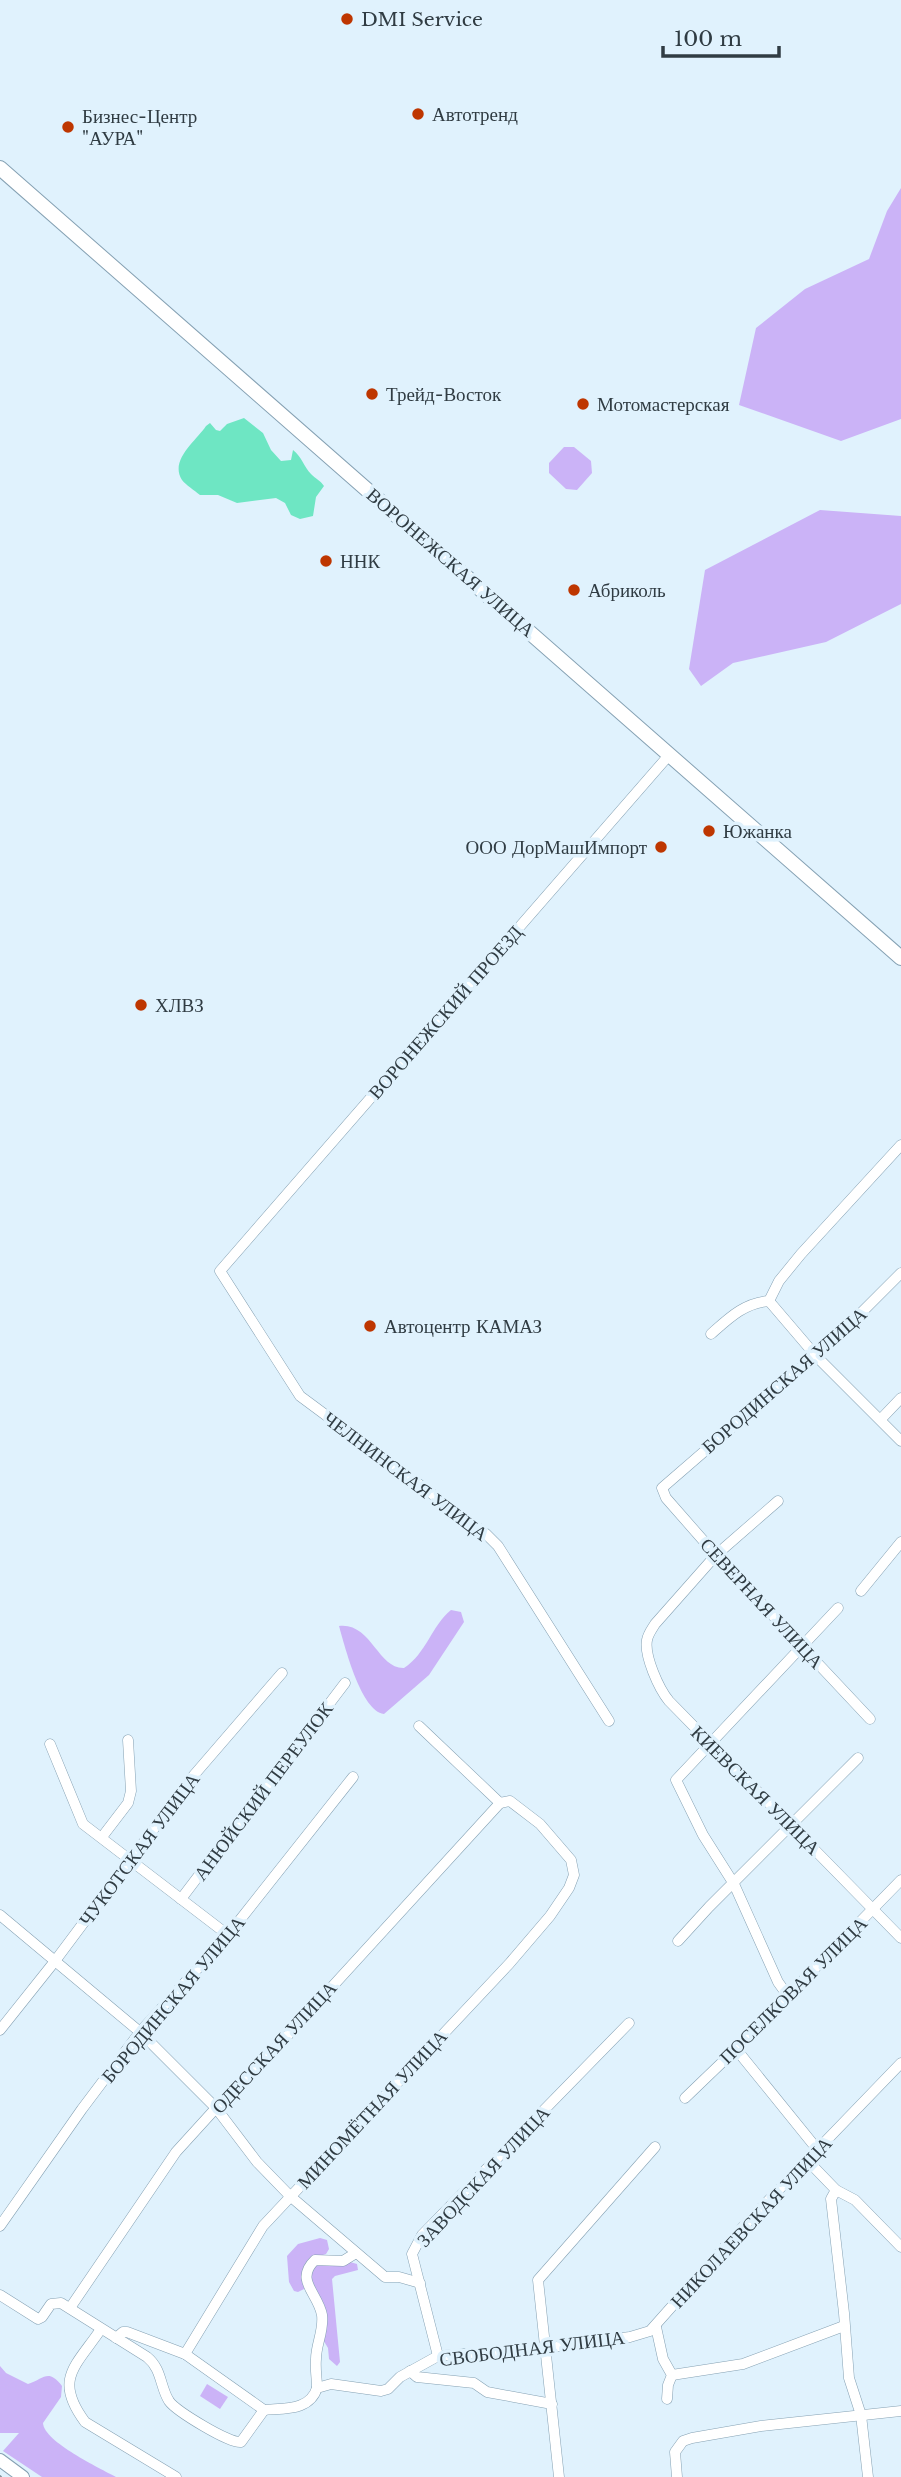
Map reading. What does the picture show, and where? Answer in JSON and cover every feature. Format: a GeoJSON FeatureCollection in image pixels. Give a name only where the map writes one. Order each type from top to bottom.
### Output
{"type":"FeatureCollection","features":[{"type":"Feature","properties":{"kind":"highway","name":"ВОРОНЕЖСКАЯ УЛИЦА"},"geometry":{"type":"LineString","coordinates":[[0,168],[901,958]]}},
{"type":"Feature","properties":{"kind":"main road"},"geometry":{"type":"LineString","coordinates":[[0,2460],[23,2477]]}},
{"type":"Feature","properties":{"kind":"street","name":"ВОРОНЕЖСКИЙ ПРОЕЗД"},"geometry":{"type":"LineString","coordinates":[[220,1271],[670,754]]}},
{"type":"Feature","properties":{"kind":"street"},"geometry":{"type":"LineString","coordinates":[[769,1301],[779,1281],[801,1254],[901,1145]]}},
{"type":"Feature","properties":{"kind":"street","name":"ЧЕЛНИНСКАЯ УЛИЦА"},"geometry":{"type":"LineString","coordinates":[[220,1271],[300,1396],[486,1534],[498,1546],[609,1721]]}},
{"type":"Feature","properties":{"kind":"street","name":"БОРОДИНСКАЯ УЛИЦА"},"geometry":{"type":"LineString","coordinates":[[664,1484],[816,1356],[901,1273]]}},
{"type":"Feature","properties":{"kind":"street"},"geometry":{"type":"LineString","coordinates":[[711,1334],[742,1308],[755,1302],[769,1301]]}},
{"type":"Feature","properties":{"kind":"street"},"geometry":{"type":"LineString","coordinates":[[769,1301],[816,1356],[901,1441]]}},
{"type":"Feature","properties":{"kind":"street"},"geometry":{"type":"LineString","coordinates":[[881,1419],[901,1398]]}},
{"type":"Feature","properties":{"kind":"street","name":"СЕВЕРНАЯ УЛИЦА"},"geometry":{"type":"LineString","coordinates":[[664,1484],[662,1492],[666,1498],[870,1719]]}},
{"type":"Feature","properties":{"kind":"street"},"geometry":{"type":"LineString","coordinates":[[716,1555],[778,1501]]}},
{"type":"Feature","properties":{"kind":"street"},"geometry":{"type":"LineString","coordinates":[[861,1591],[901,1542]]}},
{"type":"Feature","properties":{"kind":"street","name":"КИЕВСКАЯ УЛИЦА"},"geometry":{"type":"LineString","coordinates":[[716,1555],[649,1633],[646,1646],[659,1685],[668,1701],[710,1745],[901,1938]]}},
{"type":"Feature","properties":{"kind":"street"},"geometry":{"type":"LineString","coordinates":[[788,1996],[778,1982],[734,1884],[702,1835],[676,1780],[838,1608]]}},
{"type":"Feature","properties":{"kind":"street","name":"ЧУКОТСКАЯ УЛИЦА"},"geometry":{"type":"LineString","coordinates":[[0,2030],[194,1775],[282,1673]]}},
{"type":"Feature","properties":{"kind":"street","name":"АНЮЙСКИЙ ПЕРЕУЛОК"},"geometry":{"type":"LineString","coordinates":[[181,1899],[345,1683]]}},
{"type":"Feature","properties":{"kind":"street"},"geometry":{"type":"LineString","coordinates":[[419,1727],[500,1803]]}},
{"type":"Feature","properties":{"kind":"street"},"geometry":{"type":"LineString","coordinates":[[102,1837],[128,1803],[131,1791],[128,1740]]}},
{"type":"Feature","properties":{"kind":"street"},"geometry":{"type":"LineString","coordinates":[[50,1744],[83,1824],[228,1935]]}},
{"type":"Feature","properties":{"kind":"street"},"geometry":{"type":"LineString","coordinates":[[678,1941],[858,1758]]}},
{"type":"Feature","properties":{"kind":"street","name":"БОРОДИНСКАЯ УЛИЦА"},"geometry":{"type":"LineString","coordinates":[[0,2226],[140,2032],[228,1935],[353,1777]]}},
{"type":"Feature","properties":{"kind":"street","name":"МИНОМЁТНАЯ УЛИЦА"},"geometry":{"type":"LineString","coordinates":[[185,2354],[263,2226],[509,1964],[561,1903],[574,1875],[571,1860],[540,1824],[510,1801],[500,1803]]}},
{"type":"Feature","properties":{"kind":"street","name":"ОДЕССКАЯ УЛИЦА"},"geometry":{"type":"LineString","coordinates":[[70,2308],[176,2152],[256,2070],[500,1803]]}},
{"type":"Feature","properties":{"kind":"street","name":"ПОСЕЛКОВАЯ УЛИЦА"},"geometry":{"type":"LineString","coordinates":[[685,2098],[901,1880]]}},
{"type":"Feature","properties":{"kind":"street"},"geometry":{"type":"LineString","coordinates":[[0,1914],[140,2032],[216,2108],[257,2162],[290,2196],[386,2277],[399,2277],[420,2283]]}},
{"type":"Feature","properties":{"kind":"street","name":"ЗАВОДСКАЯ УЛИЦА"},"geometry":{"type":"LineString","coordinates":[[438,2357],[412,2254],[422,2235],[629,2023]]}},
{"type":"Feature","properties":{"kind":"street"},"geometry":{"type":"LineString","coordinates":[[736,2049],[817,2149]]}},
{"type":"Feature","properties":{"kind":"street","name":"НИКОЛАЕВСКАЯ УЛИЦА"},"geometry":{"type":"LineString","coordinates":[[667,2399],[671,2375],[663,2359],[656,2327],[739,2231],[901,2063]]}},
{"type":"Feature","properties":{"kind":"street"},"geometry":{"type":"LineString","coordinates":[[559,2477],[538,2280],[655,2147]]}},
{"type":"Feature","properties":{"kind":"street"},"geometry":{"type":"LineString","coordinates":[[807,2160],[836,2190],[855,2200],[901,2247]]}},
{"type":"Feature","properties":{"kind":"street"},"geometry":{"type":"LineString","coordinates":[[836,2190],[831,2199],[849,2378],[861,2415],[868,2477]]}},
{"type":"Feature","properties":{"kind":"street"},"geometry":{"type":"LineString","coordinates":[[116,2338],[127,2332],[185,2354],[264,2410],[306,2404],[315,2396],[317,2388],[316,2355],[323,2326],[317,2300],[305,2279],[307,2270],[315,2260],[343,2260],[356,2253]]}},
{"type":"Feature","properties":{"kind":"street"},"geometry":{"type":"LineString","coordinates":[[0,2295],[38,2319],[43,2317],[54,2303],[70,2308],[152,2361],[169,2401],[228,2440],[241,2442],[264,2410]]}},
{"type":"Feature","properties":{"kind":"street"},"geometry":{"type":"LineString","coordinates":[[671,2375],[743,2364],[844,2326]]}},
{"type":"Feature","properties":{"kind":"street","name":"СВОБОДНАЯ УЛИЦА"},"geometry":{"type":"LineString","coordinates":[[317,2388],[331,2384],[381,2391],[388,2389],[410,2371],[438,2357],[545,2348],[630,2337],[656,2327]]}},
{"type":"Feature","properties":{"kind":"street"},"geometry":{"type":"LineString","coordinates":[[101,2329],[69,2375],[69,2393],[75,2408],[85,2421],[176,2477]]}},
{"type":"Feature","properties":{"kind":"street"},"geometry":{"type":"LineString","coordinates":[[410,2371],[417,2377],[474,2383],[487,2392],[552,2404]]}},
{"type":"Feature","properties":{"kind":"street"},"geometry":{"type":"LineString","coordinates":[[677,2477],[675,2452],[683,2441],[692,2438],[761,2426],[901,2411]]}},
{"type":"Feature","properties":{"kind":"shaded area"},"geometry":{"type":"Polygon","coordinates":[[[901,188],[901,419],[841,441],[739,405],[756,328],[805,289],[869,259],[887,211],[901,188]]]}},
{"type":"Feature","properties":{"kind":"shaded area"},"geometry":{"type":"Polygon","coordinates":[[[244,418],[263,433],[271,450],[281,461],[291,460],[293,450],[324,486],[316,497],[313,516],[300,519],[291,515],[285,503],[276,498],[237,503],[218,495],[200,495],[182,480],[179,465],[182,458],[206,426],[210,423],[220,431],[227,424],[244,418]]]}},
{"type":"Feature","properties":{"kind":"shaded area"},"geometry":{"type":"Polygon","coordinates":[[[564,447],[574,447],[591,461],[592,473],[577,490],[566,489],[549,473],[549,463],[564,447]]]}},
{"type":"Feature","properties":{"kind":"shaded area"},"geometry":{"type":"Polygon","coordinates":[[[820,510],[901,516],[901,604],[826,642],[733,663],[701,686],[689,669],[705,570],[820,510]]]}},
{"type":"Feature","properties":{"kind":"shaded area"},"geometry":{"type":"Polygon","coordinates":[[[451,1610],[461,1612],[464,1622],[429,1675],[384,1714],[376,1710],[368,1702],[355,1677],[339,1626],[359,1631],[387,1661],[404,1668],[418,1655],[451,1610]]]}},
{"type":"Feature","properties":{"kind":"shaded area"},"geometry":{"type":"Polygon","coordinates":[[[320,2238],[327,2240],[329,2249],[326,2254],[313,2258],[304,2289],[294,2291],[289,2282],[287,2256],[298,2244],[320,2238]]]}},
{"type":"Feature","properties":{"kind":"shaded area"},"geometry":{"type":"Polygon","coordinates":[[[317,2263],[357,2264],[358,2270],[332,2279],[340,2362],[337,2366],[329,2359],[328,2348],[322,2338],[310,2272],[317,2263]]]}},
{"type":"Feature","properties":{"kind":"shaded area"},"geometry":{"type":"Polygon","coordinates":[[[0,2366],[6,2373],[28,2384],[46,2376],[53,2377],[62,2386],[61,2397],[43,2423],[46,2430],[62,2446],[116,2477],[42,2477],[3,2451],[19,2433],[0,2433],[0,2366]]]}},
{"type":"Feature","properties":{"kind":"shaded area"},"geometry":{"type":"Polygon","coordinates":[[[207,2384],[228,2397],[220,2409],[200,2396],[207,2384]]]}},
{"type":"Feature","properties":{"kind":"place","name":"DMI Service"},"geometry":{"type":"Point","coordinates":[347,19]}},
{"type":"Feature","properties":{"kind":"place","name":"Автотренд"},"geometry":{"type":"Point","coordinates":[418,114]}},
{"type":"Feature","properties":{"kind":"place","name":"Бизнес-Центр \"АУРА\""},"geometry":{"type":"Point","coordinates":[68,127]}},
{"type":"Feature","properties":{"kind":"place","name":"Трейд-Восток"},"geometry":{"type":"Point","coordinates":[372,394]}},
{"type":"Feature","properties":{"kind":"place","name":"Мотомастерская"},"geometry":{"type":"Point","coordinates":[583,404]}},
{"type":"Feature","properties":{"kind":"place","name":"ННК"},"geometry":{"type":"Point","coordinates":[326,561]}},
{"type":"Feature","properties":{"kind":"place","name":"Абриколь"},"geometry":{"type":"Point","coordinates":[574,590]}},
{"type":"Feature","properties":{"kind":"place","name":"Южанка"},"geometry":{"type":"Point","coordinates":[709,831]}},
{"type":"Feature","properties":{"kind":"place","name":"ООО ДорМашИмпорт"},"geometry":{"type":"Point","coordinates":[661,847]}},
{"type":"Feature","properties":{"kind":"place","name":"ХЛВЗ"},"geometry":{"type":"Point","coordinates":[141,1005]}},
{"type":"Feature","properties":{"kind":"place","name":"Автоцентр КАМАЗ"},"geometry":{"type":"Point","coordinates":[370,1326]}}]}
